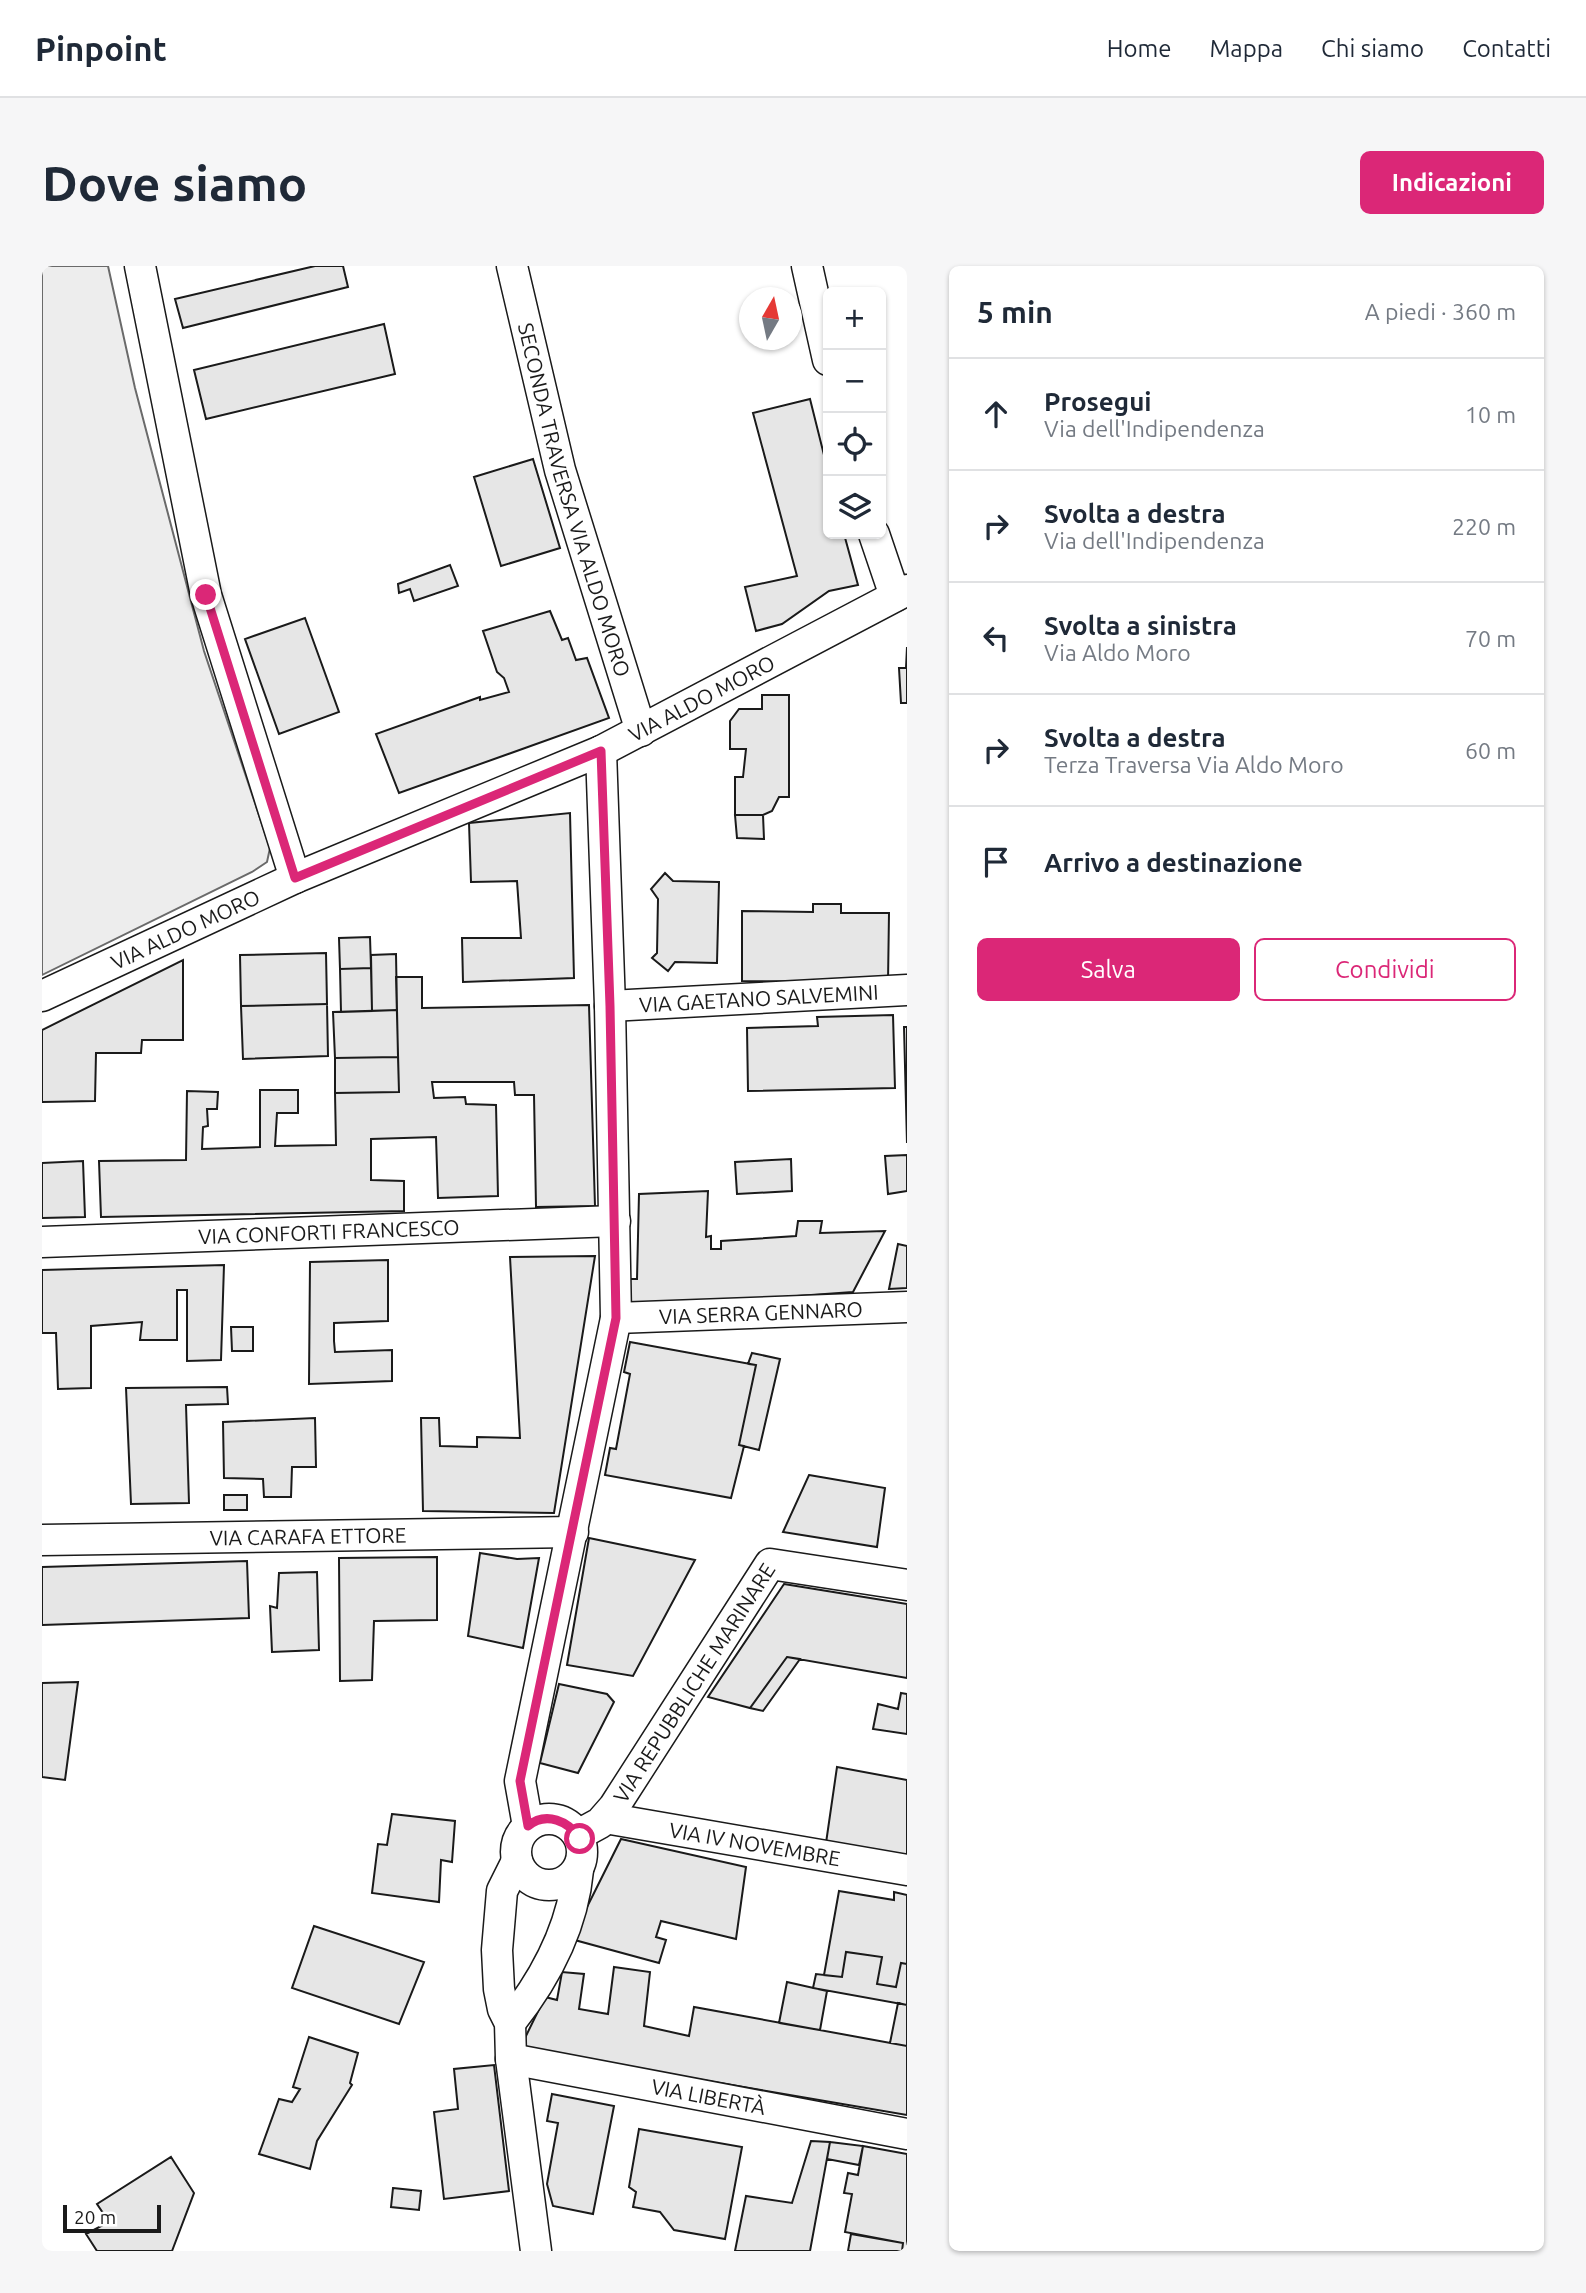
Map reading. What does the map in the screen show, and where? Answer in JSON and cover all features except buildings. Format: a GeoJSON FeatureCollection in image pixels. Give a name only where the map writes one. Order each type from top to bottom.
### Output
{"type":"FeatureCollection","features":[{"type":"Feature","properties":{"kind":"street"},"geometry":{"type":"LineString","coordinates":[[140,266],[206,595],[295,878]]}},
{"type":"Feature","properties":{"kind":"street","name":"SECONDA TRAVERSA VIA ALDO MORO"},"geometry":{"type":"LineString","coordinates":[[512,266],[560,470],[641,731]]}},
{"type":"Feature","properties":{"kind":"street"},"geometry":{"type":"LineString","coordinates":[[807,266],[826,350]]}},
{"type":"Feature","properties":{"kind":"street"},"geometry":{"type":"LineString","coordinates":[[876,539],[901,593]]}},
{"type":"Feature","properties":{"kind":"street","name":"VIA ALDO MORO"},"geometry":{"type":"LineString","coordinates":[[42,996],[295,878],[601,751],[901,593]]}},
{"type":"Feature","properties":{"kind":"street"},"geometry":{"type":"LineString","coordinates":[[528,1826],[520,1781],[616,1318],[610,1006],[601,751]]}},
{"type":"Feature","properties":{"kind":"street","name":"VIA GAETANO SALVEMINI"},"geometry":{"type":"LineString","coordinates":[[610,1006],[907,990]]}},
{"type":"Feature","properties":{"kind":"street","name":"VIA CONFORTI FRANCESCO"},"geometry":{"type":"LineString","coordinates":[[42,1242],[615,1221]]}},
{"type":"Feature","properties":{"kind":"street","name":"VIA SERRA GENNARO"},"geometry":{"type":"LineString","coordinates":[[616,1318],[907,1307]]}},
{"type":"Feature","properties":{"kind":"street","name":"VIA CARAFA ETTORE"},"geometry":{"type":"LineString","coordinates":[[42,1540],[573,1532]]}},
{"type":"Feature","properties":{"kind":"street","name":"VIA REPUBBLICHE MARINARE"},"geometry":{"type":"LineString","coordinates":[[578,1835],[605,1818],[770,1564],[907,1585]]}},
{"type":"Feature","properties":{"kind":"street","name":"VIA IV NOVEMBRE"},"geometry":{"type":"LineString","coordinates":[[605,1818],[907,1870]]}},
{"type":"Feature","properties":{"kind":"street"},"geometry":{"type":"LineString","coordinates":[[510,2023],[534,1993],[549,1965],[576,1897],[583,1849],[574,1829],[556,1819],[544,1819],[528,1826],[518,1839],[517,1861],[502,1891],[498,1928],[499,1989],[503,2009],[510,2023],[511,2059],[536,2251]]}},
{"type":"Feature","properties":{"kind":"street"},"geometry":{"type":"LineString","coordinates":[[517,1861],[522,1871],[540,1884],[561,1883],[578,1870]]}},
{"type":"Feature","properties":{"kind":"street","name":"VIA LIBERTÀ"},"geometry":{"type":"LineString","coordinates":[[511,2059],[907,2134]]}},
{"type":"Feature","properties":{"kind":"shaded area"},"geometry":{"type":"Polygon","coordinates":[[[42,266],[108,266],[135,388],[204,651],[270,848],[267,862],[252,872],[42,975],[42,266]]]}},
{"type":"Feature","properties":{"kind":"route"},"geometry":{"type":"LineString","coordinates":[[206,595],[295,878],[601,751],[610,1006],[616,1318],[520,1781],[528,1826],[544,1819],[556,1819],[574,1829],[580,1839]]}}]}
